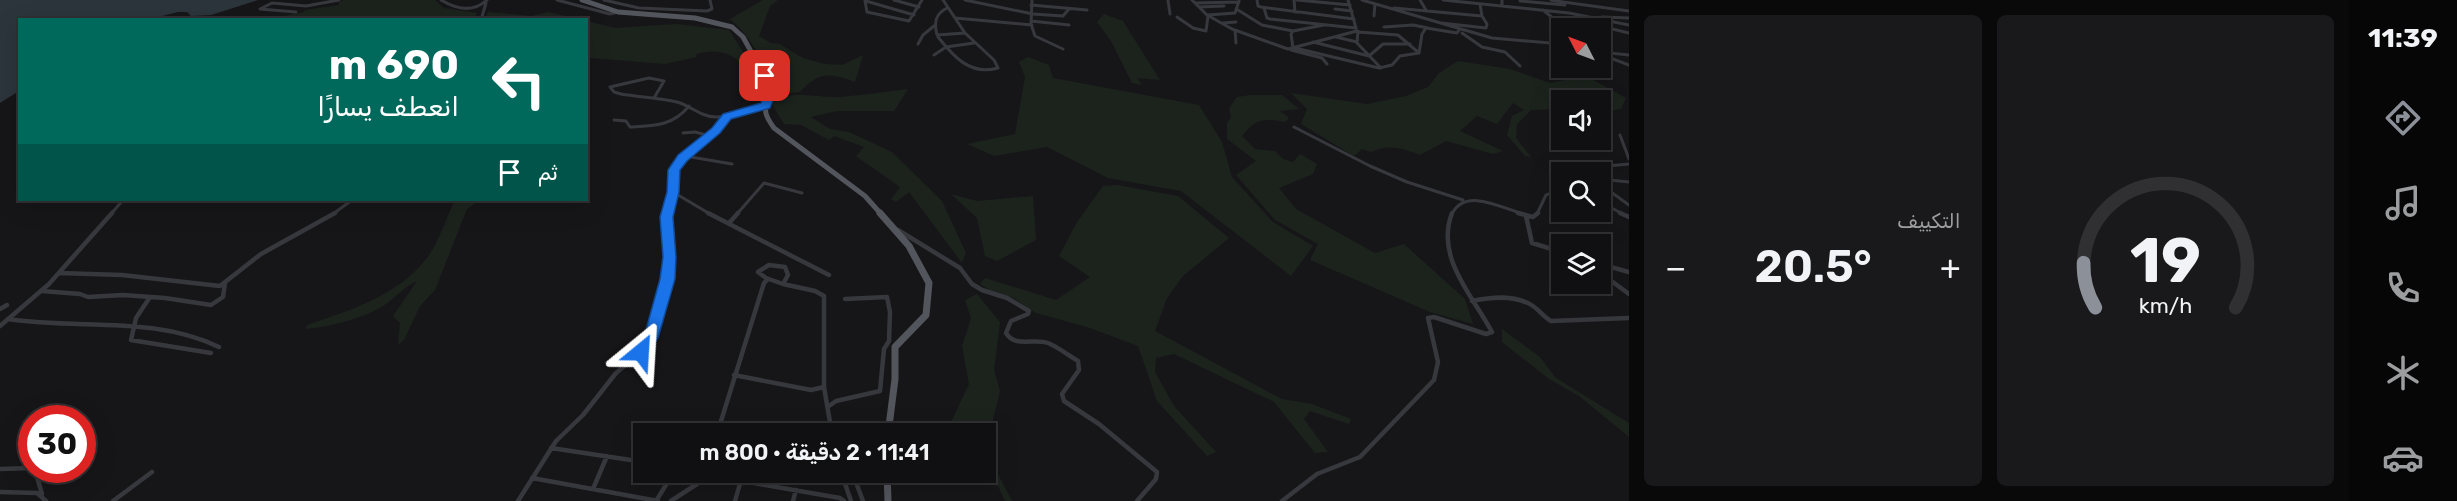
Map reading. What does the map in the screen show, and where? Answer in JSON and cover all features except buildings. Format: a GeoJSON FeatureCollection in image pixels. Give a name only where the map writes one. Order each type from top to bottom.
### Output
{"type":"FeatureCollection","features":[{"type":"Feature","properties":{"kind":"main road"},"geometry":{"type":"LineString","coordinates":[[582,0],[618,12],[695,18],[737,30],[771,86],[765,116],[774,128],[865,196],[918,260],[929,283],[926,315],[895,347],[894,388],[889,423]]}},
{"type":"Feature","properties":{"kind":"main road"},"geometry":{"type":"LineString","coordinates":[[887,483],[888,501]]}},
{"type":"Feature","properties":{"kind":"street"},"geometry":{"type":"LineString","coordinates":[[296,12],[260,9],[273,3],[306,6],[339,0]]}},
{"type":"Feature","properties":{"kind":"street"},"geometry":{"type":"LineString","coordinates":[[441,0],[452,7],[464,9],[487,1]]}},
{"type":"Feature","properties":{"kind":"street"},"geometry":{"type":"LineString","coordinates":[[556,0],[610,14],[618,12]]}},
{"type":"Feature","properties":{"kind":"street"},"geometry":{"type":"LineString","coordinates":[[604,0],[621,5],[708,10],[711,9],[710,0]]}},
{"type":"Feature","properties":{"kind":"street"},"geometry":{"type":"LineString","coordinates":[[621,5],[624,0]]}},
{"type":"Feature","properties":{"kind":"street"},"geometry":{"type":"LineString","coordinates":[[864,0],[867,12],[909,21],[921,0]]}},
{"type":"Feature","properties":{"kind":"street"},"geometry":{"type":"LineString","coordinates":[[864,0],[914,15]]}},
{"type":"Feature","properties":{"kind":"street"},"geometry":{"type":"LineString","coordinates":[[894,0],[919,7]]}},
{"type":"Feature","properties":{"kind":"street"},"geometry":{"type":"LineString","coordinates":[[943,0],[965,33],[998,65],[997,69],[979,69],[957,60],[946,47],[938,37],[935,26],[937,14],[947,8]]}},
{"type":"Feature","properties":{"kind":"street"},"geometry":{"type":"LineString","coordinates":[[965,0],[1033,14],[1063,16],[1069,9]]}},
{"type":"Feature","properties":{"kind":"street"},"geometry":{"type":"LineString","coordinates":[[1032,0],[1032,23],[1037,38],[1063,49]]}},
{"type":"Feature","properties":{"kind":"street"},"geometry":{"type":"LineString","coordinates":[[1168,0],[1170,14]]}},
{"type":"Feature","properties":{"kind":"street"},"geometry":{"type":"LineString","coordinates":[[1257,0],[1258,6],[1264,8],[1354,19]]}},
{"type":"Feature","properties":{"kind":"street"},"geometry":{"type":"LineString","coordinates":[[1296,22],[1295,0],[1350,5]]}},
{"type":"Feature","properties":{"kind":"street"},"geometry":{"type":"LineString","coordinates":[[1348,0],[1353,11],[1357,42]]}},
{"type":"Feature","properties":{"kind":"street"},"geometry":{"type":"LineString","coordinates":[[1362,0],[1432,21],[1486,28],[1487,24],[1482,16],[1480,4]]}},
{"type":"Feature","properties":{"kind":"street"},"geometry":{"type":"LineString","coordinates":[[1420,0],[1426,11]]}},
{"type":"Feature","properties":{"kind":"street"},"geometry":{"type":"LineString","coordinates":[[1443,0],[1599,18]]}},
{"type":"Feature","properties":{"kind":"street"},"geometry":{"type":"LineString","coordinates":[[1502,0],[1502,6]]}},
{"type":"Feature","properties":{"kind":"street"},"geometry":{"type":"LineString","coordinates":[[1551,0],[1629,11]]}},
{"type":"Feature","properties":{"kind":"street"},"geometry":{"type":"LineString","coordinates":[[482,18],[487,1]]}},
{"type":"Feature","properties":{"kind":"street"},"geometry":{"type":"LineString","coordinates":[[1193,1],[1239,1],[1235,13],[1208,15]]}},
{"type":"Feature","properties":{"kind":"street"},"geometry":{"type":"LineString","coordinates":[[1193,1],[1208,15],[1235,30],[1288,49],[1322,58],[1327,64],[1331,60],[1326,56]]}},
{"type":"Feature","properties":{"kind":"street"},"geometry":{"type":"LineString","coordinates":[[1517,8],[1521,1],[1562,2]]}},
{"type":"Feature","properties":{"kind":"street"},"geometry":{"type":"LineString","coordinates":[[1562,2],[1569,13]]}},
{"type":"Feature","properties":{"kind":"street"},"geometry":{"type":"LineString","coordinates":[[1374,16],[1375,4]]}},
{"type":"Feature","properties":{"kind":"street"},"geometry":{"type":"LineString","coordinates":[[1032,5],[1087,10]]}},
{"type":"Feature","properties":{"kind":"street"},"geometry":{"type":"LineString","coordinates":[[1199,7],[1224,6]]}},
{"type":"Feature","properties":{"kind":"street"},"geometry":{"type":"LineString","coordinates":[[1386,7],[1482,16]]}},
{"type":"Feature","properties":{"kind":"street"},"geometry":{"type":"LineString","coordinates":[[883,15],[888,8]]}},
{"type":"Feature","properties":{"kind":"street"},"geometry":{"type":"LineString","coordinates":[[1264,8],[1267,18],[1400,36],[1419,53]]}},
{"type":"Feature","properties":{"kind":"street"},"geometry":{"type":"LineString","coordinates":[[1238,9],[1262,25],[1293,31],[1324,25]]}},
{"type":"Feature","properties":{"kind":"street"},"geometry":{"type":"LineString","coordinates":[[1335,9],[1353,11]]}},
{"type":"Feature","properties":{"kind":"street"},"geometry":{"type":"LineString","coordinates":[[1543,10],[1553,18]]}},
{"type":"Feature","properties":{"kind":"street"},"geometry":{"type":"LineString","coordinates":[[1177,17],[1193,28],[1206,31],[1208,15]]}},
{"type":"Feature","properties":{"kind":"street"},"geometry":{"type":"LineString","coordinates":[[1595,17],[1629,18]]}},
{"type":"Feature","properties":{"kind":"street"},"geometry":{"type":"LineString","coordinates":[[954,18],[1002,23],[1008,21],[1069,25]]}},
{"type":"Feature","properties":{"kind":"street"},"geometry":{"type":"LineString","coordinates":[[1611,21],[1629,25]]}},
{"type":"Feature","properties":{"kind":"street"},"geometry":{"type":"LineString","coordinates":[[1222,23],[1236,22]]}},
{"type":"Feature","properties":{"kind":"street"},"geometry":{"type":"LineString","coordinates":[[1382,22],[1388,33]]}},
{"type":"Feature","properties":{"kind":"street"},"geometry":{"type":"LineString","coordinates":[[1441,23],[1459,31],[1482,47],[1505,52],[1520,66]]}},
{"type":"Feature","properties":{"kind":"street"},"geometry":{"type":"LineString","coordinates":[[1384,27],[1413,25],[1448,33],[1459,31],[1505,40],[1551,43]]}},
{"type":"Feature","properties":{"kind":"street"},"geometry":{"type":"LineString","coordinates":[[918,44],[923,35],[935,26]]}},
{"type":"Feature","properties":{"kind":"street"},"geometry":{"type":"LineString","coordinates":[[1419,53],[1422,34],[1429,28]]}},
{"type":"Feature","properties":{"kind":"street"},"geometry":{"type":"LineString","coordinates":[[1611,29],[1629,33]]}},
{"type":"Feature","properties":{"kind":"street"},"geometry":{"type":"LineString","coordinates":[[1235,30],[1236,43]]}},
{"type":"Feature","properties":{"kind":"street"},"geometry":{"type":"LineString","coordinates":[[1288,49],[1357,30]]}},
{"type":"Feature","properties":{"kind":"street"},"geometry":{"type":"LineString","coordinates":[[1293,31],[1291,34],[1294,48]]}},
{"type":"Feature","properties":{"kind":"street"},"geometry":{"type":"LineString","coordinates":[[938,37],[965,33]]}},
{"type":"Feature","properties":{"kind":"street"},"geometry":{"type":"LineString","coordinates":[[1335,37],[1357,42],[1381,68]]}},
{"type":"Feature","properties":{"kind":"street"},"geometry":{"type":"LineString","coordinates":[[1312,42],[1369,56]]}},
{"type":"Feature","properties":{"kind":"street"},"geometry":{"type":"LineString","coordinates":[[934,55],[946,47],[974,43]]}},
{"type":"Feature","properties":{"kind":"street"},"geometry":{"type":"LineString","coordinates":[[1369,56],[1383,44],[1410,44]]}},
{"type":"Feature","properties":{"kind":"street"},"geometry":{"type":"LineString","coordinates":[[1294,48],[1381,68],[1392,65],[1400,56],[1419,53]]}},
{"type":"Feature","properties":{"kind":"street"},"geometry":{"type":"LineString","coordinates":[[1611,54],[1629,55]]}},
{"type":"Feature","properties":{"kind":"street"},"geometry":{"type":"LineString","coordinates":[[1611,58],[1629,65]]}},
{"type":"Feature","properties":{"kind":"street"},"geometry":{"type":"LineString","coordinates":[[654,98],[664,81],[649,78],[610,87],[616,93],[689,106],[706,116],[727,116],[766,105]]}},
{"type":"Feature","properties":{"kind":"street"},"geometry":{"type":"LineString","coordinates":[[614,120],[626,121],[630,127],[664,124],[676,121],[689,106]]}},
{"type":"Feature","properties":{"kind":"street"},"geometry":{"type":"LineString","coordinates":[[518,501],[551,448],[583,415],[616,373],[641,352],[651,338],[668,279],[666,217],[673,192],[674,170],[685,156],[710,136],[727,116]]}},
{"type":"Feature","properties":{"kind":"street"},"geometry":{"type":"LineString","coordinates":[[1294,127],[1354,159],[1399,179],[1463,200],[1476,200],[1526,216],[1536,216],[1546,195],[1551,193]]}},
{"type":"Feature","properties":{"kind":"street"},"geometry":{"type":"LineString","coordinates":[[683,133],[695,132],[710,136]]}},
{"type":"Feature","properties":{"kind":"street"},"geometry":{"type":"LineString","coordinates":[[1620,135],[1629,159]]}},
{"type":"Feature","properties":{"kind":"street"},"geometry":{"type":"LineString","coordinates":[[685,156],[732,165]]}},
{"type":"Feature","properties":{"kind":"street"},"geometry":{"type":"LineString","coordinates":[[1611,166],[1629,164]]}},
{"type":"Feature","properties":{"kind":"street"},"geometry":{"type":"LineString","coordinates":[[1611,180],[1629,182]]}},
{"type":"Feature","properties":{"kind":"street"},"geometry":{"type":"LineString","coordinates":[[730,222],[764,183],[801,194]]}},
{"type":"Feature","properties":{"kind":"street"},"geometry":{"type":"LineString","coordinates":[[673,192],[703,211],[730,222],[744,232],[829,275]]}},
{"type":"Feature","properties":{"kind":"street"},"geometry":{"type":"LineString","coordinates":[[1611,192],[1629,205]]}},
{"type":"Feature","properties":{"kind":"street"},"geometry":{"type":"LineString","coordinates":[[1282,501],[1317,474],[1360,457],[1434,380],[1438,362],[1428,318],[1434,317],[1486,334],[1492,332],[1456,272],[1448,243],[1450,215],[1458,203],[1463,200]]}},
{"type":"Feature","properties":{"kind":"street"},"geometry":{"type":"LineString","coordinates":[[0,326],[42,291],[122,201]]}},
{"type":"Feature","properties":{"kind":"street"},"geometry":{"type":"LineString","coordinates":[[59,273],[133,276],[214,286],[225,284],[261,254],[319,223],[351,201]]}},
{"type":"Feature","properties":{"kind":"street"},"geometry":{"type":"LineString","coordinates":[[1611,208],[1629,217]]}},
{"type":"Feature","properties":{"kind":"street"},"geometry":{"type":"LineString","coordinates":[[1526,216],[1533,243],[1551,249]]}},
{"type":"Feature","properties":{"kind":"street"},"geometry":{"type":"LineString","coordinates":[[892,227],[946,258],[960,268],[972,284],[982,290],[1007,298],[1029,311],[1028,314],[1010,320],[1006,333],[1009,338],[1046,342],[1078,361],[1080,370],[1062,394],[1064,401],[1099,424],[1157,472],[1156,478],[1137,501]]}},
{"type":"Feature","properties":{"kind":"street"},"geometry":{"type":"LineString","coordinates":[[783,284],[788,273],[784,267],[769,265],[759,272],[768,279],[783,284],[818,291],[824,296],[824,387],[831,423]]}},
{"type":"Feature","properties":{"kind":"street"},"geometry":{"type":"LineString","coordinates":[[1611,267],[1629,272]]}},
{"type":"Feature","properties":{"kind":"street"},"geometry":{"type":"LineString","coordinates":[[720,423],[764,283],[768,279]]}},
{"type":"Feature","properties":{"kind":"street"},"geometry":{"type":"LineString","coordinates":[[1611,281],[1629,294]]}},
{"type":"Feature","properties":{"kind":"street"},"geometry":{"type":"LineString","coordinates":[[42,291],[80,294],[88,297],[122,295],[151,297],[214,305],[224,295],[225,284]]}},
{"type":"Feature","properties":{"kind":"street"},"geometry":{"type":"LineString","coordinates":[[151,297],[133,327],[130,338],[132,341],[211,353]]}},
{"type":"Feature","properties":{"kind":"street"},"geometry":{"type":"LineString","coordinates":[[829,406],[836,401],[880,391],[884,349],[888,345],[890,312],[887,297],[845,299]]}},
{"type":"Feature","properties":{"kind":"street"},"geometry":{"type":"LineString","coordinates":[[1472,301],[1490,298],[1519,301],[1532,306],[1544,318],[1551,321],[1629,318]]}},
{"type":"Feature","properties":{"kind":"street"},"geometry":{"type":"LineString","coordinates":[[0,309],[7,305]]}},
{"type":"Feature","properties":{"kind":"street"},"geometry":{"type":"LineString","coordinates":[[8,320],[185,332],[219,347]]}},
{"type":"Feature","properties":{"kind":"street"},"geometry":{"type":"LineString","coordinates":[[888,345],[895,347]]}},
{"type":"Feature","properties":{"kind":"street"},"geometry":{"type":"LineString","coordinates":[[734,375],[811,390],[824,387]]}},
{"type":"Feature","properties":{"kind":"street"},"geometry":{"type":"LineString","coordinates":[[551,448],[633,460]]}},
{"type":"Feature","properties":{"kind":"street"},"geometry":{"type":"LineString","coordinates":[[593,489],[607,456]]}},
{"type":"Feature","properties":{"kind":"street"},"geometry":{"type":"LineString","coordinates":[[0,469],[18,469]]}},
{"type":"Feature","properties":{"kind":"street"},"geometry":{"type":"LineString","coordinates":[[113,501],[152,472]]}},
{"type":"Feature","properties":{"kind":"street"},"geometry":{"type":"LineString","coordinates":[[532,478],[657,501],[668,483]]}},
{"type":"Feature","properties":{"kind":"street"},"geometry":{"type":"LineString","coordinates":[[38,483],[46,501]]}},
{"type":"Feature","properties":{"kind":"street"},"geometry":{"type":"LineString","coordinates":[[671,501],[698,483]]}},
{"type":"Feature","properties":{"kind":"street"},"geometry":{"type":"LineString","coordinates":[[735,501],[740,483]]}},
{"type":"Feature","properties":{"kind":"street"},"geometry":{"type":"LineString","coordinates":[[758,483],[840,498],[844,501]]}},
{"type":"Feature","properties":{"kind":"street"},"geometry":{"type":"LineString","coordinates":[[845,483],[851,501]]}},
{"type":"Feature","properties":{"kind":"street"},"geometry":{"type":"LineString","coordinates":[[857,485],[862,501]]}},
{"type":"Feature","properties":{"kind":"street"},"geometry":{"type":"LineString","coordinates":[[793,501],[796,490]]}},
{"type":"Feature","properties":{"kind":"street"},"geometry":{"type":"LineString","coordinates":[[0,492],[42,495]]}},
{"type":"Feature","properties":{"kind":"shaded area"},"geometry":{"type":"Polygon","coordinates":[[[0,0],[258,0],[211,15],[191,16],[187,12],[178,12],[154,18],[18,18],[18,92],[0,103],[0,0]]]}},
{"type":"Feature","properties":{"kind":"shaded area"},"geometry":{"type":"Polygon","coordinates":[[[344,0],[435,0],[444,8],[477,13],[475,18],[274,18],[339,5],[339,2],[344,0]]]}},
{"type":"Feature","properties":{"kind":"shaded area"},"geometry":{"type":"Polygon","coordinates":[[[763,0],[778,0],[770,6],[759,36],[771,43],[780,44],[803,58],[825,64],[842,65],[863,55],[855,82],[832,76],[819,77],[800,92],[778,95],[752,44],[730,19],[763,0]]]}},
{"type":"Feature","properties":{"kind":"shaded area"},"geometry":{"type":"Polygon","coordinates":[[[488,12],[531,16],[548,12],[575,18],[485,18],[488,12]]]}},
{"type":"Feature","properties":{"kind":"shaded area"},"geometry":{"type":"Polygon","coordinates":[[[1104,14],[1123,21],[1160,80],[1137,78],[1142,85],[1132,83],[1111,41],[1097,22],[1104,14]]]}},
{"type":"Feature","properties":{"kind":"shaded area"},"geometry":{"type":"Polygon","coordinates":[[[588,21],[615,28],[676,24],[729,30],[761,79],[755,80],[743,65],[730,55],[715,51],[696,54],[697,57],[665,64],[588,56],[588,21]]]}},
{"type":"Feature","properties":{"kind":"shaded area"},"geometry":{"type":"Polygon","coordinates":[[[1028,57],[1049,65],[1053,78],[1199,105],[1222,142],[1232,177],[1273,222],[1313,246],[1291,276],[1181,191],[1108,178],[1047,147],[994,156],[967,144],[1015,134],[1025,77],[1019,62],[1028,57]]]}},
{"type":"Feature","properties":{"kind":"shaded area"},"geometry":{"type":"Polygon","coordinates":[[[1458,61],[1510,69],[1550,83],[1590,78],[1626,98],[1621,109],[1611,110],[1611,90],[1551,90],[1551,109],[1531,110],[1517,124],[1516,138],[1531,157],[1525,156],[1507,135],[1512,116],[1524,110],[1513,103],[1497,124],[1477,116],[1460,131],[1503,151],[1493,154],[1446,141],[1420,155],[1390,148],[1371,152],[1362,149],[1354,156],[1301,124],[1307,109],[1291,93],[1367,104],[1406,96],[1428,87],[1439,73],[1458,61]]]}},
{"type":"Feature","properties":{"kind":"shaded area"},"geometry":{"type":"Polygon","coordinates":[[[908,89],[894,111],[837,111],[811,117],[830,129],[849,132],[892,152],[942,201],[966,253],[962,263],[909,192],[896,202],[891,199],[900,187],[856,156],[864,147],[834,136],[829,140],[801,125],[784,124],[772,104],[787,96],[796,95],[841,97],[908,89]]]}},
{"type":"Feature","properties":{"kind":"shaded area"},"geometry":{"type":"Polygon","coordinates":[[[1282,95],[1299,109],[1280,111],[1289,118],[1285,122],[1260,121],[1251,126],[1242,136],[1255,149],[1275,151],[1283,159],[1293,162],[1300,154],[1317,164],[1313,174],[1279,188],[1296,209],[1375,253],[1404,244],[1465,299],[1473,324],[1430,312],[1310,260],[1318,244],[1275,220],[1236,175],[1256,161],[1227,139],[1227,123],[1231,117],[1229,108],[1237,97],[1282,95]]]}},
{"type":"Feature","properties":{"kind":"shaded area"},"geometry":{"type":"Polygon","coordinates":[[[1117,185],[1178,196],[1229,238],[1183,276],[1167,298],[1155,331],[1282,399],[1312,404],[1351,419],[1349,424],[1310,411],[1304,419],[1328,452],[1315,453],[1274,402],[1174,354],[1156,358],[1155,372],[1174,406],[1216,452],[1207,456],[1157,401],[1138,346],[1090,328],[1036,313],[1013,298],[991,291],[980,284],[985,278],[1056,300],[1090,277],[1059,256],[1077,222],[1103,186],[1117,185]]]}},
{"type":"Feature","properties":{"kind":"shaded area"},"geometry":{"type":"Polygon","coordinates":[[[951,194],[977,201],[1033,196],[1036,240],[997,261],[985,256],[977,218],[951,194]]]}},
{"type":"Feature","properties":{"kind":"shaded area"},"geometry":{"type":"Polygon","coordinates":[[[455,201],[479,201],[467,209],[435,290],[420,306],[404,340],[398,345],[400,323],[393,316],[417,281],[383,306],[357,318],[306,329],[307,325],[372,300],[402,282],[427,258],[455,201]]]}},
{"type":"Feature","properties":{"kind":"shaded area"},"geometry":{"type":"Polygon","coordinates":[[[977,294],[1000,322],[994,370],[1000,391],[992,423],[950,423],[969,384],[962,346],[971,318],[965,300],[977,294]]]}},
{"type":"Feature","properties":{"kind":"shaded area"},"geometry":{"type":"Polygon","coordinates":[[[1502,329],[1540,357],[1556,378],[1629,423],[1629,437],[1579,396],[1549,379],[1502,342],[1502,329]]]}},
{"type":"Feature","properties":{"kind":"shaded area"},"geometry":{"type":"Polygon","coordinates":[[[996,470],[1012,501],[1005,501],[996,482],[996,470]]]}},
{"type":"Feature","properties":{"kind":"route"},"geometry":{"type":"LineString","coordinates":[[641,352],[651,338],[668,279],[669,244],[666,217],[673,192],[674,170],[682,158],[707,139],[727,116],[766,105],[771,94],[771,86],[765,76]]}}]}
